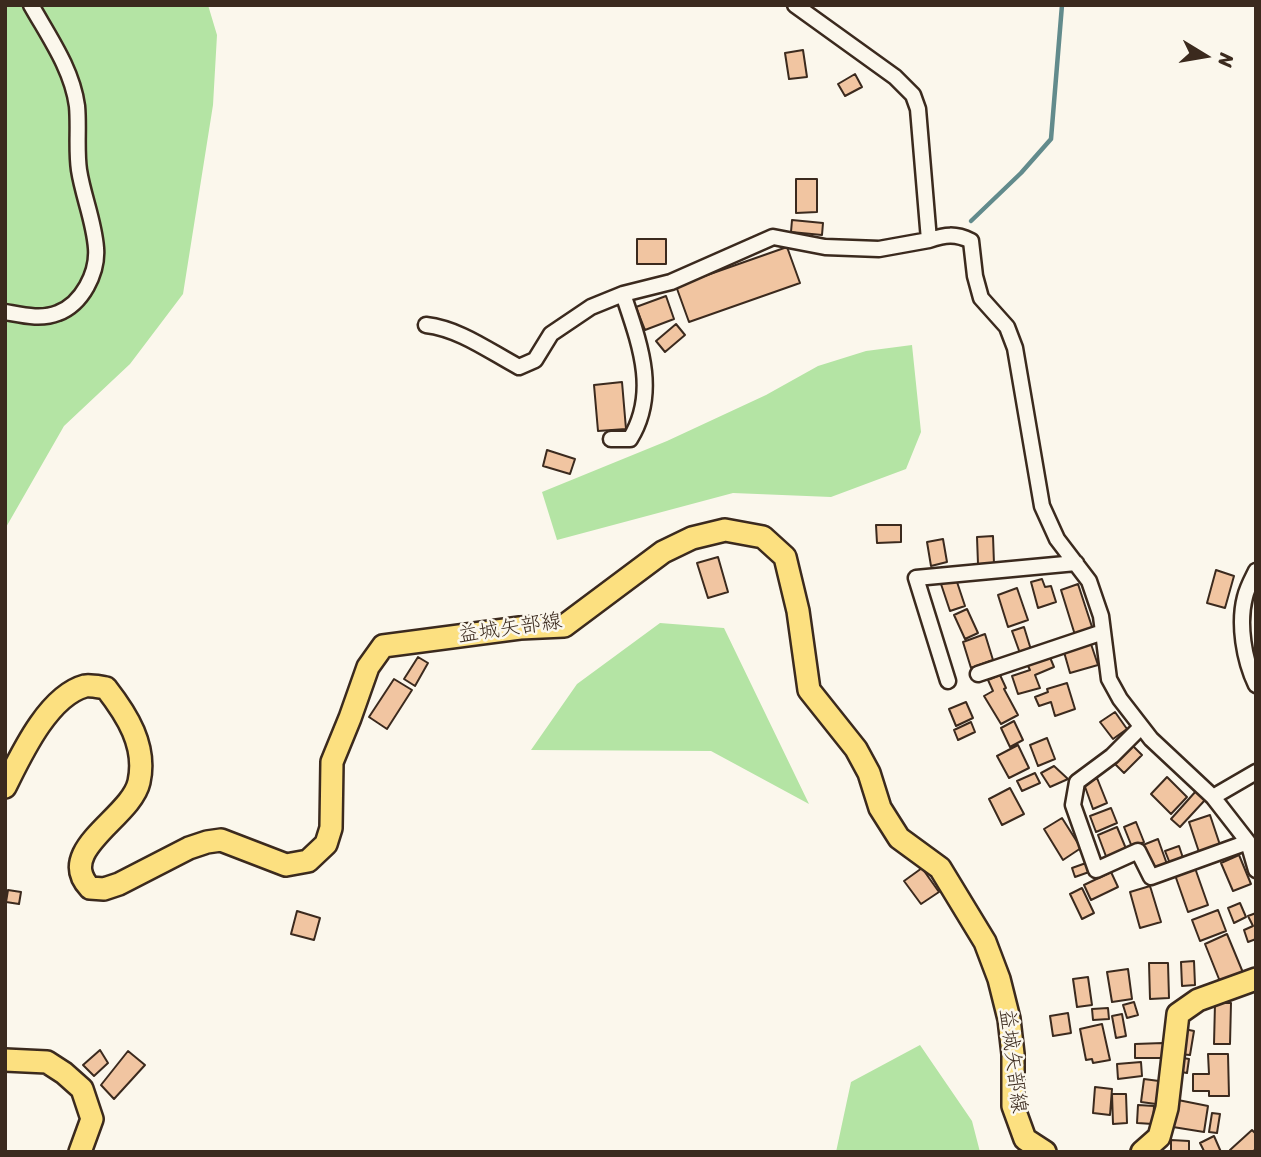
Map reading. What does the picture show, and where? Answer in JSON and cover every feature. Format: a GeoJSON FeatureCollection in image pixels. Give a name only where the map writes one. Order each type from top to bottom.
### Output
{"type":"FeatureCollection","features":[{"type":"Feature","properties":{"kind":"main road","name":"益城矢部線"},"geometry":{"type":"LineString","coordinates":[[5,787],[10,767],[46,717],[68,693],[87,685],[106,688],[128,716],[142,762],[139,785],[130,802],[84,852],[79,868],[82,880],[90,888],[104,889],[119,884],[189,848],[207,842],[221,841],[286,865],[307,861],[326,844],[331,828],[332,762],[368,667],[383,646],[520,628],[564,626],[663,552],[692,538],[725,530],[763,537],[785,557],[798,611],[809,690],[856,749],[869,773],[880,808],[899,838],[940,868],[985,942],[999,979],[1009,1019],[1013,1054],[1013,1106],[1025,1139],[1045,1152]]}},
{"type":"Feature","properties":{"kind":"main road"},"geometry":{"type":"LineString","coordinates":[[1142,1152],[1159,1137],[1167,1108],[1178,1014],[1198,1000],[1256,979]]}},
{"type":"Feature","properties":{"kind":"main road"},"geometry":{"type":"LineString","coordinates":[[5,1060],[47,1062],[82,1089],[92,1119],[80,1152]]}},
{"type":"Feature","properties":{"kind":"street"},"geometry":{"type":"LineString","coordinates":[[5,312],[36,317],[58,313],[79,299],[91,278],[97,250],[79,171],[77,107],[69,73],[31,5]]}},
{"type":"Feature","properties":{"kind":"street"},"geometry":{"type":"LineString","coordinates":[[795,5],[895,77],[913,95],[918,109],[929,240]]}},
{"type":"Feature","properties":{"kind":"street"},"geometry":{"type":"LineString","coordinates":[[426,325],[441,327],[465,337],[519,367],[535,360],[551,334],[591,307],[623,294],[671,282],[772,237],[825,247],[879,249],[947,234],[971,241],[975,276],[981,298],[1007,327],[1016,348],[1042,506],[1057,539],[1089,581],[1101,616],[1109,679],[1151,739],[1213,797],[1248,842],[1256,870]]}},
{"type":"Feature","properties":{"kind":"street"},"geometry":{"type":"LineString","coordinates":[[611,439],[630,439],[640,422],[646,389],[640,346],[623,294]]}},
{"type":"Feature","properties":{"kind":"street"},"geometry":{"type":"LineString","coordinates":[[948,681],[916,578],[1076,563]]}},
{"type":"Feature","properties":{"kind":"street"},"geometry":{"type":"LineString","coordinates":[[1256,571],[1245,595],[1242,616],[1248,668],[1256,685]]}},
{"type":"Feature","properties":{"kind":"street"},"geometry":{"type":"LineString","coordinates":[[978,674],[1103,632]]}},
{"type":"Feature","properties":{"kind":"street"},"geometry":{"type":"LineString","coordinates":[[1141,727],[1112,755],[1077,782],[1073,805],[1096,870],[1138,851],[1151,877],[1248,842]]}},
{"type":"Feature","properties":{"kind":"street"},"geometry":{"type":"LineString","coordinates":[[1213,797],[1256,772]]}},
{"type":"Feature","properties":{"kind":"green space"},"geometry":{"type":"Polygon","coordinates":[[[5,5],[208,5],[217,35],[213,105],[183,294],[130,364],[64,426],[5,529],[5,5]]]}},
{"type":"Feature","properties":{"kind":"green space"},"geometry":{"type":"Polygon","coordinates":[[[912,345],[921,432],[906,469],[831,497],[733,493],[557,540],[542,492],[667,441],[766,395],[818,366],[866,351],[912,345]]]}},
{"type":"Feature","properties":{"kind":"green space"},"geometry":{"type":"Polygon","coordinates":[[[660,623],[724,628],[809,804],[711,751],[531,750],[577,684],[660,623]]]}},
{"type":"Feature","properties":{"kind":"green space"},"geometry":{"type":"Polygon","coordinates":[[[920,1045],[972,1121],[980,1152],[836,1152],[851,1082],[920,1045]]]}},
{"type":"Feature","properties":{"kind":"building"},"geometry":{"type":"Polygon","coordinates":[[[803,50],[807,77],[789,79],[785,53],[803,50]]]}},
{"type":"Feature","properties":{"kind":"building"},"geometry":{"type":"Polygon","coordinates":[[[855,74],[862,87],[845,96],[838,84],[855,74]]]}},
{"type":"Feature","properties":{"kind":"building"},"geometry":{"type":"Polygon","coordinates":[[[796,179],[817,179],[817,212],[796,213],[796,179]]]}},
{"type":"Feature","properties":{"kind":"building"},"geometry":{"type":"Polygon","coordinates":[[[792,220],[823,223],[822,235],[791,232],[792,220]]]}},
{"type":"Feature","properties":{"kind":"building"},"geometry":{"type":"Polygon","coordinates":[[[637,239],[666,239],[666,264],[637,264],[637,239]]]}},
{"type":"Feature","properties":{"kind":"building"},"geometry":{"type":"Polygon","coordinates":[[[787,247],[800,283],[689,322],[676,286],[787,247]]]}},
{"type":"Feature","properties":{"kind":"building"},"geometry":{"type":"Polygon","coordinates":[[[666,296],[674,319],[645,330],[636,307],[666,296]]]}},
{"type":"Feature","properties":{"kind":"building"},"geometry":{"type":"Polygon","coordinates":[[[676,324],[685,335],[665,352],[656,341],[676,324]]]}},
{"type":"Feature","properties":{"kind":"building"},"geometry":{"type":"Polygon","coordinates":[[[622,382],[626,429],[598,431],[594,385],[622,382]]]}},
{"type":"Feature","properties":{"kind":"building"},"geometry":{"type":"Polygon","coordinates":[[[547,450],[575,459],[570,474],[543,466],[547,450]]]}},
{"type":"Feature","properties":{"kind":"building"},"geometry":{"type":"Polygon","coordinates":[[[876,525],[901,525],[901,542],[877,543],[876,525]]]}},
{"type":"Feature","properties":{"kind":"building"},"geometry":{"type":"Polygon","coordinates":[[[993,536],[994,564],[978,564],[977,537],[993,536]]]}},
{"type":"Feature","properties":{"kind":"building"},"geometry":{"type":"Polygon","coordinates":[[[943,539],[947,562],[931,566],[927,542],[943,539]]]}},
{"type":"Feature","properties":{"kind":"building"},"geometry":{"type":"Polygon","coordinates":[[[718,557],[728,592],[708,598],[697,563],[718,557]]]}},
{"type":"Feature","properties":{"kind":"building"},"geometry":{"type":"Polygon","coordinates":[[[1216,570],[1234,576],[1225,608],[1207,603],[1216,570]]]}},
{"type":"Feature","properties":{"kind":"building"},"geometry":{"type":"Polygon","coordinates":[[[955,576],[965,606],[950,611],[940,581],[955,576]]]}},
{"type":"Feature","properties":{"kind":"building"},"geometry":{"type":"Polygon","coordinates":[[[1042,579],[1045,587],[1051,586],[1056,602],[1038,608],[1031,582],[1042,579]]]}},
{"type":"Feature","properties":{"kind":"building"},"geometry":{"type":"Polygon","coordinates":[[[1078,584],[1093,630],[1075,635],[1061,590],[1078,584]]]}},
{"type":"Feature","properties":{"kind":"building"},"geometry":{"type":"Polygon","coordinates":[[[1017,588],[1028,620],[1008,627],[998,595],[1017,588]]]}},
{"type":"Feature","properties":{"kind":"building"},"geometry":{"type":"Polygon","coordinates":[[[967,609],[978,633],[965,639],[954,615],[967,609]]]}},
{"type":"Feature","properties":{"kind":"building"},"geometry":{"type":"Polygon","coordinates":[[[1024,627],[1032,653],[1021,656],[1012,631],[1024,627]]]}},
{"type":"Feature","properties":{"kind":"building"},"geometry":{"type":"Polygon","coordinates":[[[985,634],[993,660],[971,668],[963,642],[985,634]]]}},
{"type":"Feature","properties":{"kind":"building"},"geometry":{"type":"Polygon","coordinates":[[[1091,644],[1098,665],[1070,673],[1064,652],[1091,644]]]}},
{"type":"Feature","properties":{"kind":"building"},"geometry":{"type":"Polygon","coordinates":[[[1049,655],[1054,667],[1035,675],[1040,688],[1018,694],[1012,676],[1030,670],[1027,664],[1049,655]]]}},
{"type":"Feature","properties":{"kind":"building"},"geometry":{"type":"Polygon","coordinates":[[[418,657],[428,663],[415,686],[404,679],[418,657]]]}},
{"type":"Feature","properties":{"kind":"building"},"geometry":{"type":"Polygon","coordinates":[[[1000,675],[1018,715],[1001,724],[984,696],[993,691],[988,680],[1000,675]]]}},
{"type":"Feature","properties":{"kind":"building"},"geometry":{"type":"Polygon","coordinates":[[[394,679],[412,690],[387,729],[369,717],[394,679]]]}},
{"type":"Feature","properties":{"kind":"building"},"geometry":{"type":"Polygon","coordinates":[[[1067,683],[1075,709],[1055,716],[1051,702],[1039,706],[1035,697],[1048,692],[1047,689],[1067,683]]]}},
{"type":"Feature","properties":{"kind":"building"},"geometry":{"type":"Polygon","coordinates":[[[966,702],[973,718],[956,726],[949,709],[966,702]]]}},
{"type":"Feature","properties":{"kind":"building"},"geometry":{"type":"Polygon","coordinates":[[[1115,712],[1127,729],[1113,739],[1100,722],[1115,712]]]}},
{"type":"Feature","properties":{"kind":"building"},"geometry":{"type":"Polygon","coordinates":[[[1014,721],[1023,740],[1010,747],[1001,728],[1014,721]]]}},
{"type":"Feature","properties":{"kind":"building"},"geometry":{"type":"Polygon","coordinates":[[[971,722],[975,732],[958,740],[954,730],[971,722]]]}},
{"type":"Feature","properties":{"kind":"building"},"geometry":{"type":"Polygon","coordinates":[[[1047,738],[1055,759],[1038,766],[1030,745],[1047,738]]]}},
{"type":"Feature","properties":{"kind":"building"},"geometry":{"type":"Polygon","coordinates":[[[1018,745],[1029,768],[1009,778],[997,756],[1018,745]]]}},
{"type":"Feature","properties":{"kind":"building"},"geometry":{"type":"Polygon","coordinates":[[[1132,745],[1142,755],[1124,773],[1114,763],[1132,745]]]}},
{"type":"Feature","properties":{"kind":"building"},"geometry":{"type":"Polygon","coordinates":[[[1054,766],[1068,779],[1050,787],[1041,773],[1054,766]]]}},
{"type":"Feature","properties":{"kind":"building"},"geometry":{"type":"Polygon","coordinates":[[[1035,773],[1040,783],[1022,791],[1017,781],[1035,773]]]}},
{"type":"Feature","properties":{"kind":"building"},"geometry":{"type":"Polygon","coordinates":[[[1167,777],[1187,797],[1171,814],[1151,794],[1167,777]]]}},
{"type":"Feature","properties":{"kind":"building"},"geometry":{"type":"Polygon","coordinates":[[[1097,778],[1107,803],[1093,809],[1084,784],[1097,778]]]}},
{"type":"Feature","properties":{"kind":"building"},"geometry":{"type":"Polygon","coordinates":[[[1010,788],[1024,814],[1002,825],[989,799],[1010,788]]]}},
{"type":"Feature","properties":{"kind":"building"},"geometry":{"type":"Polygon","coordinates":[[[1196,791],[1205,800],[1180,827],[1171,819],[1196,791]]]}},
{"type":"Feature","properties":{"kind":"building"},"geometry":{"type":"Polygon","coordinates":[[[1111,808],[1117,823],[1096,832],[1090,816],[1111,808]]]}},
{"type":"Feature","properties":{"kind":"building"},"geometry":{"type":"Polygon","coordinates":[[[1210,815],[1220,845],[1199,852],[1189,822],[1210,815]]]}},
{"type":"Feature","properties":{"kind":"building"},"geometry":{"type":"Polygon","coordinates":[[[1062,818],[1081,848],[1063,860],[1044,829],[1062,818]]]}},
{"type":"Feature","properties":{"kind":"building"},"geometry":{"type":"Polygon","coordinates":[[[1136,822],[1144,842],[1132,847],[1124,827],[1136,822]]]}},
{"type":"Feature","properties":{"kind":"building"},"geometry":{"type":"Polygon","coordinates":[[[1117,827],[1127,851],[1107,859],[1098,835],[1117,827]]]}},
{"type":"Feature","properties":{"kind":"building"},"geometry":{"type":"Polygon","coordinates":[[[1158,839],[1168,867],[1153,873],[1143,845],[1158,839]]]}},
{"type":"Feature","properties":{"kind":"building"},"geometry":{"type":"Polygon","coordinates":[[[1179,846],[1184,861],[1171,866],[1165,851],[1179,846]]]}},
{"type":"Feature","properties":{"kind":"building"},"geometry":{"type":"Polygon","coordinates":[[[1239,855],[1251,884],[1233,891],[1221,863],[1239,855]]]}},
{"type":"Feature","properties":{"kind":"building"},"geometry":{"type":"Polygon","coordinates":[[[1086,863],[1089,872],[1075,877],[1072,868],[1086,863]]]}},
{"type":"Feature","properties":{"kind":"building"},"geometry":{"type":"Polygon","coordinates":[[[922,868],[939,892],[921,904],[904,881],[922,868]]]}},
{"type":"Feature","properties":{"kind":"building"},"geometry":{"type":"Polygon","coordinates":[[[1195,868],[1208,905],[1188,912],[1175,875],[1195,868]]]}},
{"type":"Feature","properties":{"kind":"building"},"geometry":{"type":"Polygon","coordinates":[[[1111,872],[1118,887],[1091,900],[1084,885],[1111,872]]]}},
{"type":"Feature","properties":{"kind":"building"},"geometry":{"type":"Polygon","coordinates":[[[1150,886],[1161,922],[1140,928],[1130,892],[1150,886]]]}},
{"type":"Feature","properties":{"kind":"building"},"geometry":{"type":"Polygon","coordinates":[[[1082,888],[1094,913],[1082,919],[1070,894],[1082,888]]]}},
{"type":"Feature","properties":{"kind":"building"},"geometry":{"type":"Polygon","coordinates":[[[8,890],[21,892],[19,904],[6,902],[8,890]]]}},
{"type":"Feature","properties":{"kind":"building"},"geometry":{"type":"Polygon","coordinates":[[[1240,903],[1246,917],[1234,923],[1228,908],[1240,903]]]}},
{"type":"Feature","properties":{"kind":"building"},"geometry":{"type":"Polygon","coordinates":[[[1218,910],[1226,931],[1200,941],[1192,920],[1218,910]]]}},
{"type":"Feature","properties":{"kind":"building"},"geometry":{"type":"Polygon","coordinates":[[[297,911],[320,918],[314,940],[291,934],[297,911]]]}},
{"type":"Feature","properties":{"kind":"building"},"geometry":{"type":"Polygon","coordinates":[[[1256,913],[1256,939],[1248,942],[1244,930],[1253,926],[1248,916],[1256,913]]]}},
{"type":"Feature","properties":{"kind":"building"},"geometry":{"type":"Polygon","coordinates":[[[1227,934],[1244,975],[1221,984],[1205,944],[1227,934]]]}},
{"type":"Feature","properties":{"kind":"building"},"geometry":{"type":"Polygon","coordinates":[[[1194,961],[1195,985],[1182,986],[1181,962],[1194,961]]]}},
{"type":"Feature","properties":{"kind":"building"},"geometry":{"type":"Polygon","coordinates":[[[1149,963],[1168,963],[1169,998],[1150,999],[1149,963]]]}},
{"type":"Feature","properties":{"kind":"building"},"geometry":{"type":"Polygon","coordinates":[[[1128,969],[1132,999],[1112,1002],[1107,972],[1128,969]]]}},
{"type":"Feature","properties":{"kind":"building"},"geometry":{"type":"Polygon","coordinates":[[[1088,977],[1092,1005],[1077,1007],[1073,979],[1088,977]]]}},
{"type":"Feature","properties":{"kind":"building"},"geometry":{"type":"Polygon","coordinates":[[[1134,1002],[1138,1015],[1127,1018],[1123,1005],[1134,1002]]]}},
{"type":"Feature","properties":{"kind":"building"},"geometry":{"type":"Polygon","coordinates":[[[1215,1003],[1231,1003],[1230,1044],[1214,1044],[1215,1003]]]}},
{"type":"Feature","properties":{"kind":"building"},"geometry":{"type":"Polygon","coordinates":[[[1108,1008],[1109,1019],[1093,1020],[1092,1009],[1108,1008]]]}},
{"type":"Feature","properties":{"kind":"building"},"geometry":{"type":"Polygon","coordinates":[[[1068,1013],[1071,1033],[1053,1036],[1050,1016],[1068,1013]]]}},
{"type":"Feature","properties":{"kind":"building"},"geometry":{"type":"Polygon","coordinates":[[[1122,1014],[1126,1036],[1116,1038],[1112,1016],[1122,1014]]]}},
{"type":"Feature","properties":{"kind":"building"},"geometry":{"type":"Polygon","coordinates":[[[1102,1024],[1110,1060],[1093,1063],[1092,1059],[1086,1060],[1080,1029],[1102,1024]]]}},
{"type":"Feature","properties":{"kind":"building"},"geometry":{"type":"Polygon","coordinates":[[[1184,1029],[1194,1031],[1190,1055],[1179,1054],[1184,1029]]]}},
{"type":"Feature","properties":{"kind":"building"},"geometry":{"type":"Polygon","coordinates":[[[1163,1043],[1163,1058],[1135,1058],[1135,1044],[1163,1043]]]}},
{"type":"Feature","properties":{"kind":"building"},"geometry":{"type":"Polygon","coordinates":[[[100,1050],[108,1063],[94,1076],[83,1065],[100,1050]]]}},
{"type":"Feature","properties":{"kind":"building"},"geometry":{"type":"Polygon","coordinates":[[[128,1051],[145,1065],[114,1099],[101,1085],[128,1051]]]}},
{"type":"Feature","properties":{"kind":"building"},"geometry":{"type":"Polygon","coordinates":[[[1208,1054],[1228,1054],[1229,1096],[1209,1096],[1209,1091],[1193,1091],[1193,1074],[1209,1074],[1208,1054]]]}},
{"type":"Feature","properties":{"kind":"building"},"geometry":{"type":"Polygon","coordinates":[[[1178,1057],[1189,1059],[1187,1073],[1176,1071],[1178,1057]]]}},
{"type":"Feature","properties":{"kind":"building"},"geometry":{"type":"Polygon","coordinates":[[[1141,1062],[1142,1076],[1118,1079],[1117,1064],[1141,1062]]]}},
{"type":"Feature","properties":{"kind":"building"},"geometry":{"type":"Polygon","coordinates":[[[1144,1079],[1159,1081],[1156,1104],[1141,1102],[1144,1079]]]}},
{"type":"Feature","properties":{"kind":"building"},"geometry":{"type":"Polygon","coordinates":[[[1095,1087],[1112,1089],[1110,1115],[1093,1113],[1095,1087]]]}},
{"type":"Feature","properties":{"kind":"building"},"geometry":{"type":"Polygon","coordinates":[[[1112,1094],[1126,1094],[1127,1123],[1113,1124],[1112,1094]]]}},
{"type":"Feature","properties":{"kind":"building"},"geometry":{"type":"Polygon","coordinates":[[[1178,1100],[1208,1106],[1204,1132],[1173,1127],[1178,1100]]]}},
{"type":"Feature","properties":{"kind":"building"},"geometry":{"type":"Polygon","coordinates":[[[1138,1105],[1154,1106],[1153,1124],[1137,1123],[1138,1105]]]}},
{"type":"Feature","properties":{"kind":"building"},"geometry":{"type":"Polygon","coordinates":[[[1212,1113],[1220,1114],[1217,1133],[1209,1132],[1212,1113]]]}},
{"type":"Feature","properties":{"kind":"building"},"geometry":{"type":"Polygon","coordinates":[[[1252,1130],[1256,1134],[1256,1149],[1252,1152],[1231,1152],[1230,1150],[1252,1130]]]}},
{"type":"Feature","properties":{"kind":"building"},"geometry":{"type":"Polygon","coordinates":[[[1214,1136],[1221,1152],[1201,1152],[1204,1151],[1200,1143],[1214,1136]]]}},
{"type":"Feature","properties":{"kind":"building"},"geometry":{"type":"Polygon","coordinates":[[[1171,1140],[1189,1141],[1189,1152],[1171,1152],[1171,1140]]]}},
{"type":"Feature","properties":{"kind":"waterway"},"geometry":{"type":"LineString","coordinates":[[971,221],[1021,173],[1051,139],[1062,5]]}}]}
